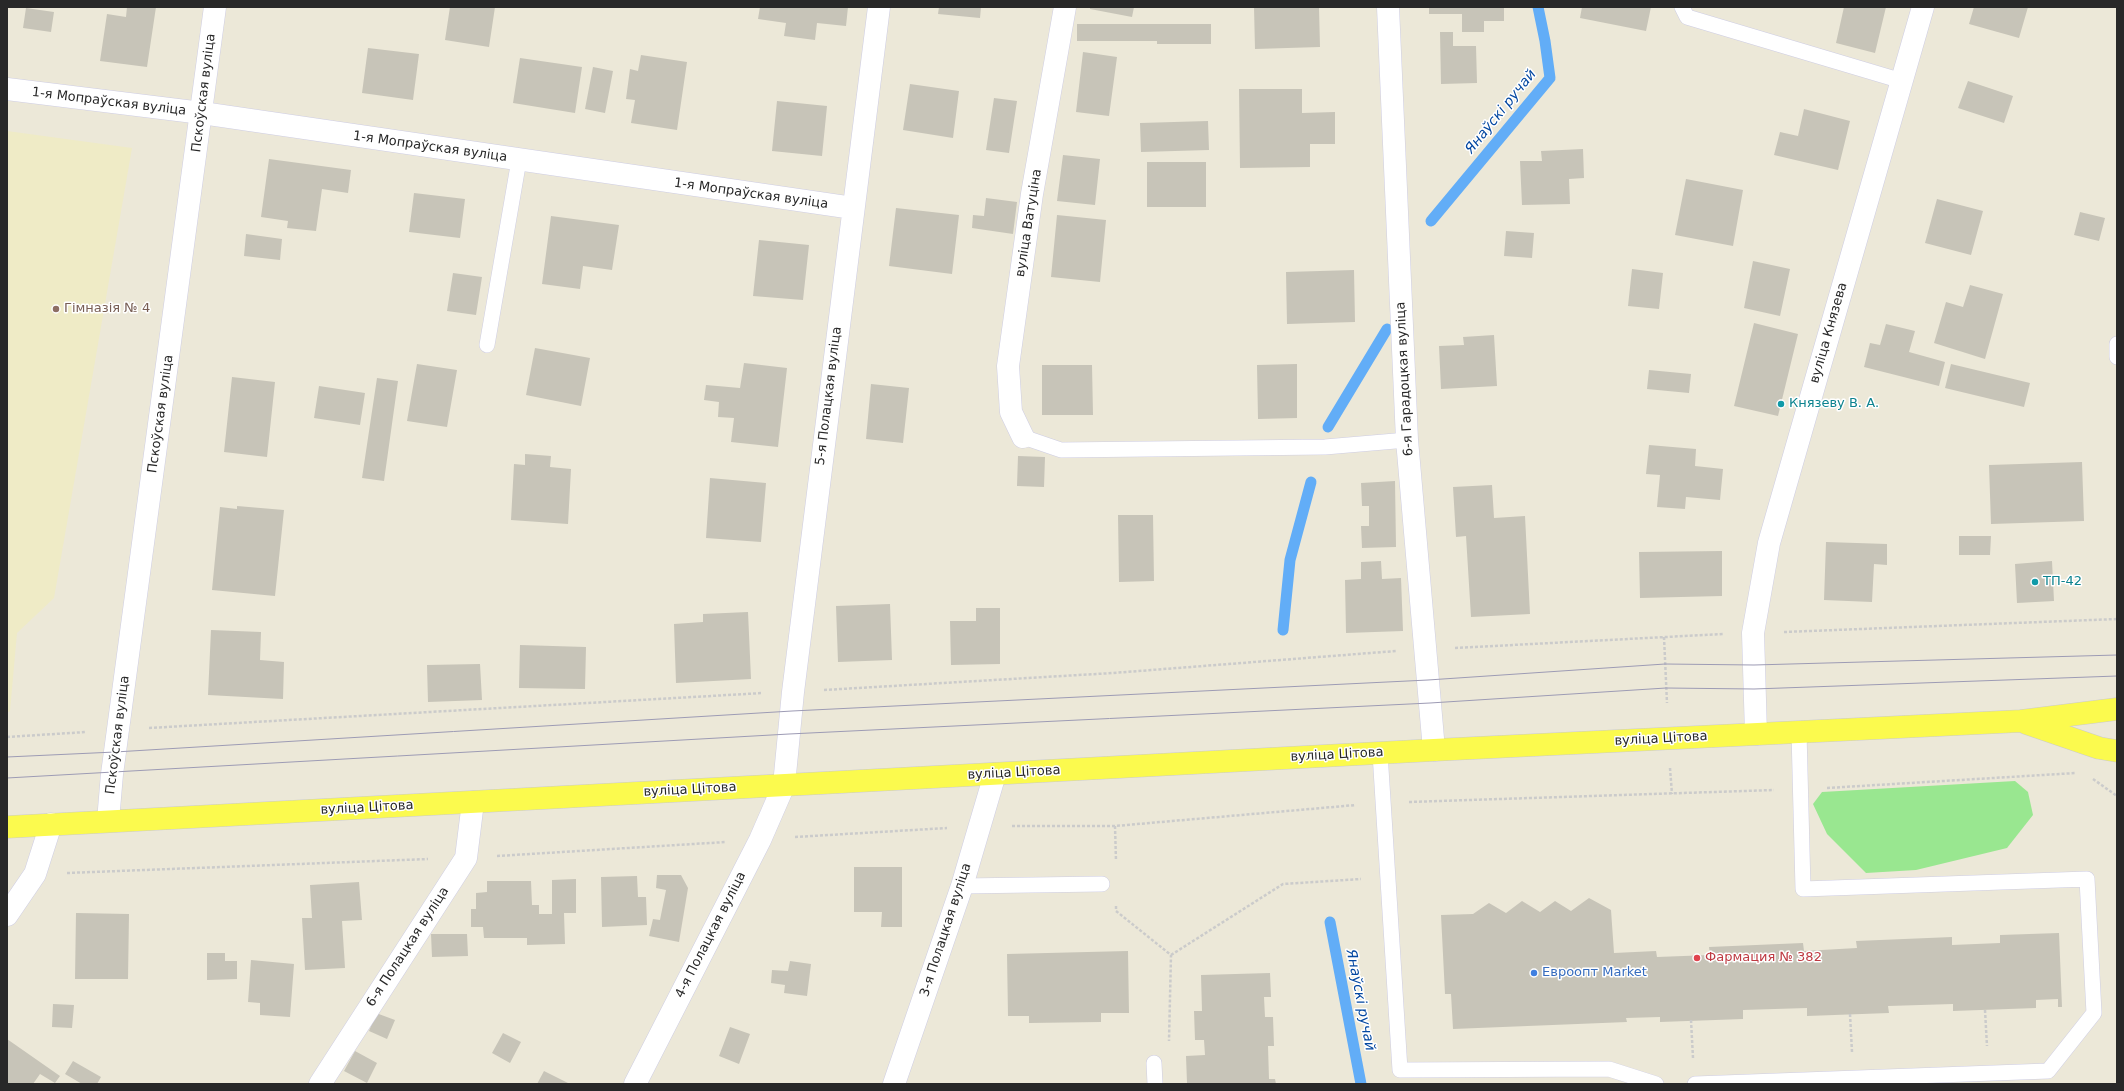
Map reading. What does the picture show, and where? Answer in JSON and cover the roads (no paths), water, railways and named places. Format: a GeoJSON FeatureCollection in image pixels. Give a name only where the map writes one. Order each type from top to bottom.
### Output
{"type":"FeatureCollection","features":[{"type":"Feature","properties":{"kind":"main road","name":"вуліца Цітова"},"geometry":{"type":"LineString","coordinates":[[7,827],[1434,750],[2021,721],[2117,709]]}},
{"type":"Feature","properties":{"kind":"main road","name":"вуліца Цітова"},"geometry":{"type":"LineString","coordinates":[[2021,721],[2099,748],[2117,751]]}},
{"type":"Feature","properties":{"kind":"street","name":"Пскоўская вуліца"},"geometry":{"type":"LineString","coordinates":[[108,821],[118,729],[202,114],[215,7]]}},
{"type":"Feature","properties":{"kind":"street","name":"5-я Полацкая вуліца"},"geometry":{"type":"LineString","coordinates":[[784,785],[793,692],[852,208],[879,7]]}},
{"type":"Feature","properties":{"kind":"street","name":"вуліца Ватуціна"},"geometry":{"type":"LineString","coordinates":[[1023,437],[1011,412],[1008,366],[1032,194],[1065,7]]}},
{"type":"Feature","properties":{"kind":"street","name":"6-я Гарадоцкая вуліца"},"geometry":{"type":"LineString","coordinates":[[1388,7],[1407,440],[1434,750]]}},
{"type":"Feature","properties":{"kind":"street","name":"вуліца Князева"},"geometry":{"type":"LineString","coordinates":[[1756,734],[1753,633],[1769,543],[1923,7]]}},
{"type":"Feature","properties":{"kind":"street","name":"1-я Мопраўская вуліца"},"geometry":{"type":"LineString","coordinates":[[7,89],[202,114],[852,208]]}},
{"type":"Feature","properties":{"kind":"street","name":"3-я Полацкая вуліца"},"geometry":{"type":"LineString","coordinates":[[894,1084],[962,886],[995,774]]}},
{"type":"Feature","properties":{"kind":"street","name":"4-я Полацкая вуліца"},"geometry":{"type":"LineString","coordinates":[[635,1084],[760,840],[784,785]]}},
{"type":"Feature","properties":{"kind":"street","name":"6-я Полацкая вуліца"},"geometry":{"type":"LineString","coordinates":[[320,1084],[466,858],[473,802]]}},
{"type":"Feature","properties":{"kind":"street"},"geometry":{"type":"LineString","coordinates":[[7,916],[35,874],[51,824]]}},
{"type":"Feature","properties":{"kind":"lane"},"geometry":{"type":"LineString","coordinates":[[1682,7],[1687,17],[1902,81]]}},
{"type":"Feature","properties":{"kind":"lane"},"geometry":{"type":"LineString","coordinates":[[487,345],[519,160]]}},
{"type":"Feature","properties":{"kind":"lane"},"geometry":{"type":"LineString","coordinates":[[2117,344],[2117,357]]}},
{"type":"Feature","properties":{"kind":"lane"},"geometry":{"type":"LineString","coordinates":[[1023,437],[1061,450],[1325,447],[1407,440]]}},
{"type":"Feature","properties":{"kind":"lane"},"geometry":{"type":"LineString","coordinates":[[1696,1084],[2048,1071],[2094,1013],[2087,879],[1803,889],[1799,789],[1799,732]]}},
{"type":"Feature","properties":{"kind":"lane"},"geometry":{"type":"LineString","coordinates":[[1380,753],[1400,1070],[1609,1069],[1656,1084]]}},
{"type":"Feature","properties":{"kind":"lane"},"geometry":{"type":"LineString","coordinates":[[962,886],[1102,884]]}},
{"type":"Feature","properties":{"kind":"lane"},"geometry":{"type":"LineString","coordinates":[[1154,1063],[1155,1084]]}},
{"type":"Feature","properties":{"kind":"waterway","name":"Янаўскі ручай"},"geometry":{"type":"LineString","coordinates":[[1431,221],[1550,78],[1545,41],[1538,7]]}},
{"type":"Feature","properties":{"kind":"waterway","name":"Янаўскі ручай"},"geometry":{"type":"LineString","coordinates":[[1328,427],[1387,329]]}},
{"type":"Feature","properties":{"kind":"waterway","name":"Янаўскі ручай"},"geometry":{"type":"LineString","coordinates":[[1283,630],[1290,560],[1311,482]]}},
{"type":"Feature","properties":{"kind":"waterway","name":"Янаўскі ручай"},"geometry":{"type":"LineString","coordinates":[[1330,922],[1361,1084]]}},
{"type":"Feature","properties":{"kind":"tram line"},"geometry":{"type":"LineString","coordinates":[[7,757],[115,752],[792,711],[1428,680],[1665,664],[1754,665],[2117,655]]}},
{"type":"Feature","properties":{"kind":"tram line"},"geometry":{"type":"LineString","coordinates":[[7,778],[789,734],[1430,703],[1666,688],[1754,689],[2117,676]]}},
{"type":"Feature","properties":{"kind":"place","name":"Гімназія № 4"},"geometry":{"type":"Point","coordinates":[56,309]}},
{"type":"Feature","properties":{"kind":"place","name":"Князеву В. А."},"geometry":{"type":"Point","coordinates":[1781,404]}},
{"type":"Feature","properties":{"kind":"place","name":"ТП-42"},"geometry":{"type":"Point","coordinates":[2035,582]}},
{"type":"Feature","properties":{"kind":"place","name":"Фармация № 382"},"geometry":{"type":"Point","coordinates":[1697,958]}},
{"type":"Feature","properties":{"kind":"place","name":"Евроопт Market"},"geometry":{"type":"Point","coordinates":[1534,973]}}]}
